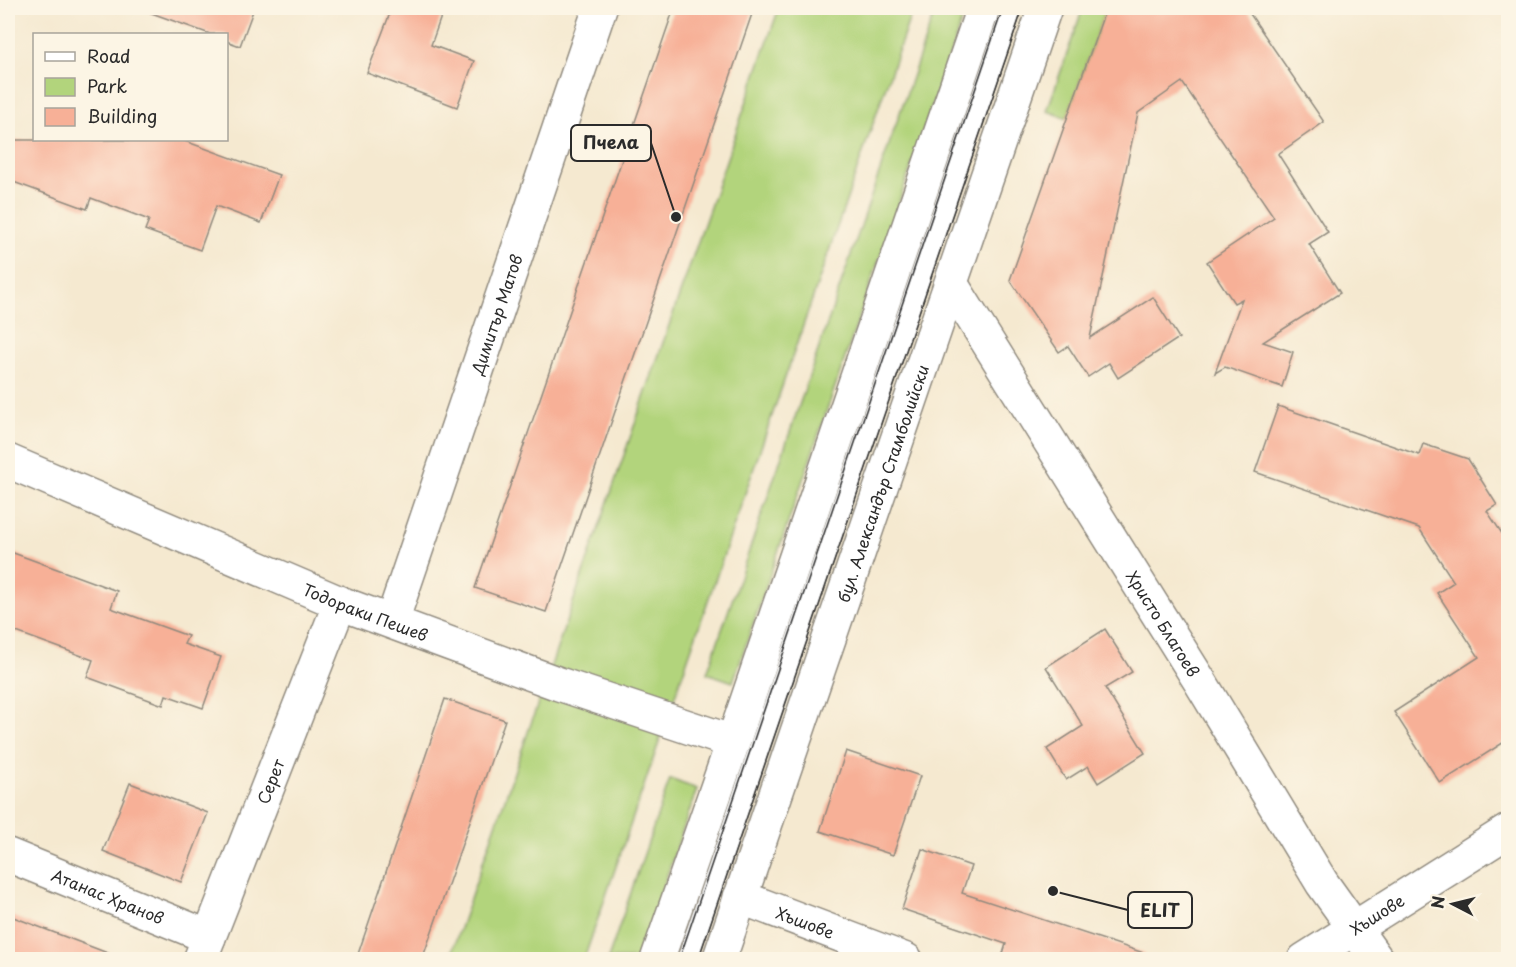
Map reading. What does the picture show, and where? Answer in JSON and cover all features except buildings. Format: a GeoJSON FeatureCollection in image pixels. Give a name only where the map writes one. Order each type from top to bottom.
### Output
{"type":"FeatureCollection","features":[{"type":"Feature","properties":{"kind":"street","name":"Димитър Матов"},"geometry":{"type":"LineString","coordinates":[[392,621],[600,8]]}},
{"type":"Feature","properties":{"kind":"street"},"geometry":{"type":"LineString","coordinates":[[657,960],[983,8]]}},
{"type":"Feature","properties":{"kind":"street","name":"бул. Александър Стамболийски"},"geometry":{"type":"LineString","coordinates":[[719,960],[1045,8]]}},
{"type":"Feature","properties":{"kind":"street","name":"Христо Благоев"},"geometry":{"type":"LineString","coordinates":[[952,285],[1201,684],[1322,883],[1377,960]]}},
{"type":"Feature","properties":{"kind":"street","name":"Тодораки Пешев"},"geometry":{"type":"LineString","coordinates":[[8,461],[340,603],[559,684],[733,742]]}},
{"type":"Feature","properties":{"kind":"street","name":"Серет"},"geometry":{"type":"LineString","coordinates":[[205,948],[340,603]]}},
{"type":"Feature","properties":{"kind":"street","name":"Хъшове"},"geometry":{"type":"LineString","coordinates":[[1304,960],[1509,831]]}},
{"type":"Feature","properties":{"kind":"street","name":"Атанас Хранов"},"geometry":{"type":"LineString","coordinates":[[8,855],[205,948]]}},
{"type":"Feature","properties":{"kind":"street","name":"Хъшове"},"geometry":{"type":"LineString","coordinates":[[740,897],[906,960]]}},
{"type":"Feature","properties":{"kind":"lane"},"geometry":{"type":"LineString","coordinates":[[687,960],[1012,8]]}},
{"type":"Feature","properties":{"kind":"green space"},"geometry":{"type":"Polygon","coordinates":[[[779,8],[913,8],[584,959],[449,960],[779,8]]]}},
{"type":"Feature","properties":{"kind":"green space"},"geometry":{"type":"Polygon","coordinates":[[[936,8],[966,8],[733,682],[707,673],[936,8]]]}},
{"type":"Feature","properties":{"kind":"green space"},"geometry":{"type":"Polygon","coordinates":[[[1083,8],[1106,8],[1067,118],[1047,111],[1083,8]]]}},
{"type":"Feature","properties":{"kind":"green space"},"geometry":{"type":"Polygon","coordinates":[[[670,779],[697,789],[638,959],[608,959],[670,779]]]}},
{"type":"Feature","properties":{"kind":"tram line"},"geometry":{"type":"LineString","coordinates":[[679,960],[1003,8]]}},
{"type":"Feature","properties":{"kind":"tram line"},"geometry":{"type":"LineString","coordinates":[[698,960],[1023,8]]}},
{"type":"Feature","properties":{"kind":"place","name":"Пчела"},"geometry":{"type":"Point","coordinates":[676,217]}},
{"type":"Feature","properties":{"kind":"place","name":"ELIT"},"geometry":{"type":"Point","coordinates":[1053,891]}}]}
